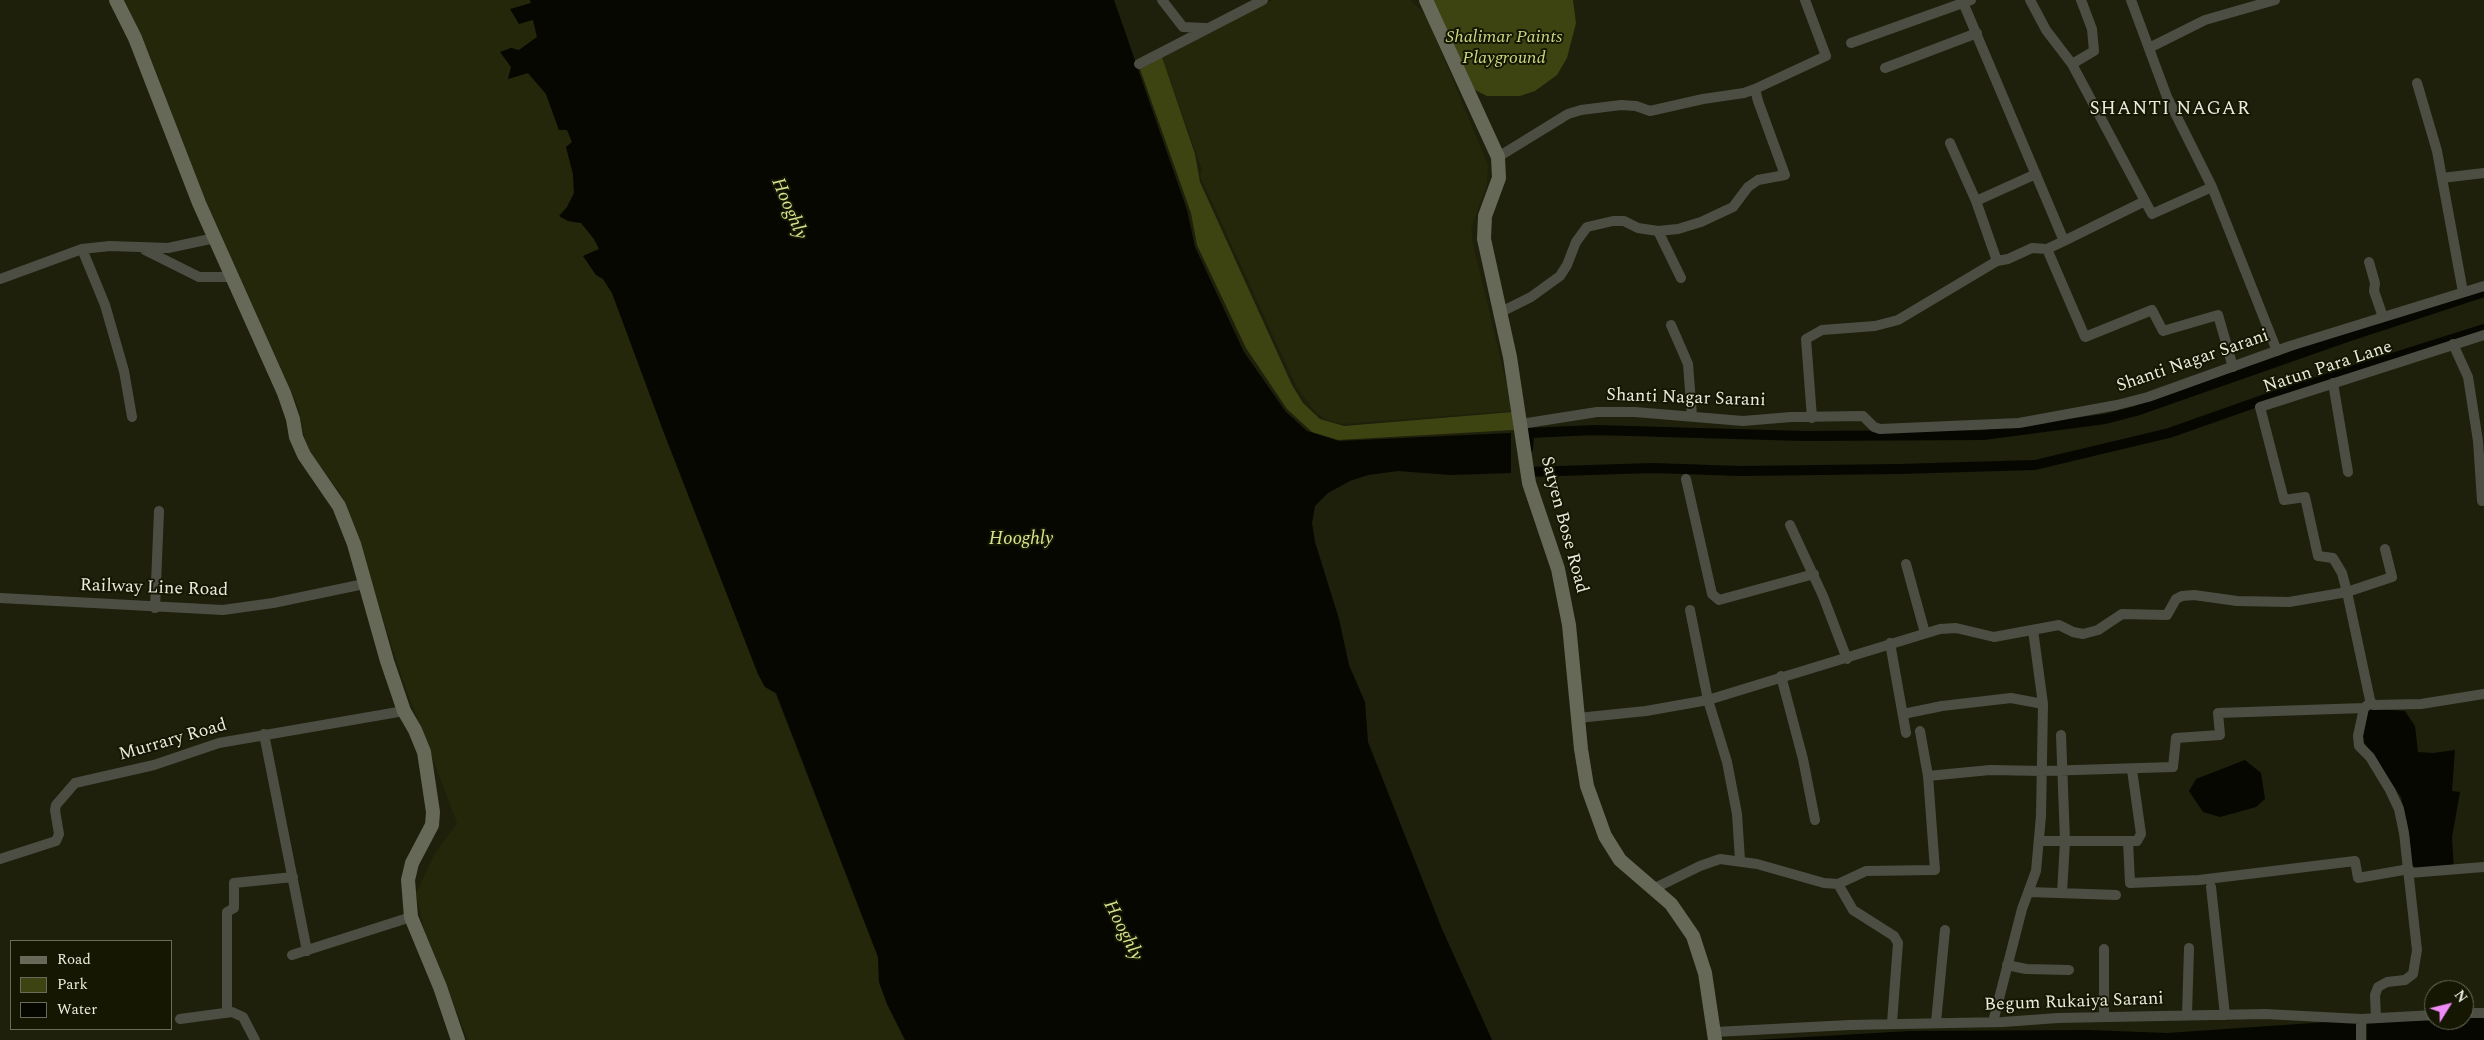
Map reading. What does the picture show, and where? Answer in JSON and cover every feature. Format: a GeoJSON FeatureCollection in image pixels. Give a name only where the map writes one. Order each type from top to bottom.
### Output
{"type":"FeatureCollection","features":[{"type":"Feature","properties":{"kind":"street"},"geometry":{"type":"LineString","coordinates":[[116,0],[135,38],[199,203],[284,393],[293,419],[296,437],[304,455],[339,506],[354,544],[364,584],[404,711],[415,730],[424,752],[433,812],[432,825],[412,863],[408,880],[411,917],[440,987],[458,1040]]}},
{"type":"Feature","properties":{"kind":"street"},"geometry":{"type":"LineString","coordinates":[[1162,0],[1183,27],[1208,28]]}},
{"type":"Feature","properties":{"kind":"street"},"geometry":{"type":"LineString","coordinates":[[1139,64],[1263,0]]}},
{"type":"Feature","properties":{"kind":"street","name":"Satyen Bose Road"},"geometry":{"type":"LineString","coordinates":[[1426,0],[1498,157],[1499,178],[1485,216],[1484,239],[1510,357],[1529,483],[1559,576],[1569,626],[1587,786],[1605,836],[1625,867],[1671,904],[1693,936],[1705,974],[1715,1036]]}},
{"type":"Feature","properties":{"kind":"street"},"geometry":{"type":"LineString","coordinates":[[1498,157],[1568,114],[1581,110],[1621,104],[1636,106],[1650,112],[1703,99],[1744,94],[1826,56],[1805,0]]}},
{"type":"Feature","properties":{"kind":"street"},"geometry":{"type":"LineString","coordinates":[[2030,0],[2046,30],[2072,64],[2152,214],[2212,187]]}},
{"type":"Feature","properties":{"kind":"street"},"geometry":{"type":"LineString","coordinates":[[2072,64],[2094,51],[2092,30],[2081,0]]}},
{"type":"Feature","properties":{"kind":"street"},"geometry":{"type":"LineString","coordinates":[[2131,0],[2167,97],[2212,187],[2277,351]]}},
{"type":"Feature","properties":{"kind":"street"},"geometry":{"type":"LineString","coordinates":[[2149,48],[2205,20],[2275,0]]}},
{"type":"Feature","properties":{"kind":"street"},"geometry":{"type":"LineString","coordinates":[[1851,43],[1965,1],[2064,240]]}},
{"type":"Feature","properties":{"kind":"street"},"geometry":{"type":"LineString","coordinates":[[1885,68],[1977,33]]}},
{"type":"Feature","properties":{"kind":"street"},"geometry":{"type":"LineString","coordinates":[[2417,83],[2437,151],[2463,292]]}},
{"type":"Feature","properties":{"kind":"street"},"geometry":{"type":"LineString","coordinates":[[1499,313],[1531,297],[1560,276],[1576,242],[1587,228],[1612,221],[1624,221],[1638,228],[1658,231],[1678,229],[1733,207],[1748,187],[1758,180],[1784,175],[1758,101],[1756,89]]}},
{"type":"Feature","properties":{"kind":"street"},"geometry":{"type":"LineString","coordinates":[[1950,143],[1971,194],[1976,201],[1997,261]]}},
{"type":"Feature","properties":{"kind":"street"},"geometry":{"type":"LineString","coordinates":[[2442,178],[2484,173]]}},
{"type":"Feature","properties":{"kind":"street"},"geometry":{"type":"LineString","coordinates":[[1976,201],[2036,174]]}},
{"type":"Feature","properties":{"kind":"street"},"geometry":{"type":"LineString","coordinates":[[1812,418],[1806,339],[1822,330],[1875,326],[1898,320],[1997,261],[2008,259],[2032,248],[2046,249],[2145,201]]}},
{"type":"Feature","properties":{"kind":"street"},"geometry":{"type":"LineString","coordinates":[[1658,231],[1681,278]]}},
{"type":"Feature","properties":{"kind":"street"},"geometry":{"type":"LineString","coordinates":[[0,279],[82,249],[110,246],[176,248],[215,238]]}},
{"type":"Feature","properties":{"kind":"street"},"geometry":{"type":"LineString","coordinates":[[138,247],[200,277],[233,277]]}},
{"type":"Feature","properties":{"kind":"street"},"geometry":{"type":"LineString","coordinates":[[82,249],[108,314],[124,371],[132,418]]}},
{"type":"Feature","properties":{"kind":"street"},"geometry":{"type":"LineString","coordinates":[[2046,249],[2085,337],[2152,310],[2163,331],[2218,315],[2233,367]]}},
{"type":"Feature","properties":{"kind":"street"},"geometry":{"type":"LineString","coordinates":[[2369,262],[2375,283],[2374,291],[2383,317]]}},
{"type":"Feature","properties":{"kind":"street","name":"Shanti Nagar Sarani"},"geometry":{"type":"LineString","coordinates":[[1521,427],[1597,412],[1692,416],[1743,421],[1791,417],[1863,416],[1874,427],[1880,429],[2019,423],[2117,405],[2148,397],[2277,351],[2484,286]]}},
{"type":"Feature","properties":{"kind":"street"},"geometry":{"type":"LineString","coordinates":[[1671,325],[1688,364],[1692,416]]}},
{"type":"Feature","properties":{"kind":"street","name":"Natun Para Lane"},"geometry":{"type":"LineString","coordinates":[[2347,592],[2342,573],[2333,558],[2318,556],[2305,497],[2284,500],[2260,407],[2484,335]]}},
{"type":"Feature","properties":{"kind":"street"},"geometry":{"type":"LineString","coordinates":[[2452,344],[2468,377],[2478,441],[2482,501]]}},
{"type":"Feature","properties":{"kind":"street"},"geometry":{"type":"LineString","coordinates":[[2333,383],[2348,472]]}},
{"type":"Feature","properties":{"kind":"street"},"geometry":{"type":"LineString","coordinates":[[1686,479],[1712,594],[1719,600],[1814,574]]}},
{"type":"Feature","properties":{"kind":"street"},"geometry":{"type":"LineString","coordinates":[[156,608],[159,511]]}},
{"type":"Feature","properties":{"kind":"street"},"geometry":{"type":"LineString","coordinates":[[1790,525],[1814,574],[1846,658]]}},
{"type":"Feature","properties":{"kind":"street"},"geometry":{"type":"LineString","coordinates":[[1578,718],[1646,712],[1708,700],[1925,633],[1956,628],[1994,637],[2059,624],[2073,632],[2083,634],[2098,630],[2122,614],[2167,615],[2176,599],[2182,596],[2194,595],[2237,601],[2288,602],[2347,592],[2392,577],[2385,549]]}},
{"type":"Feature","properties":{"kind":"street"},"geometry":{"type":"LineString","coordinates":[[1906,564],[1925,633]]}},
{"type":"Feature","properties":{"kind":"street","name":"Railway Line Road"},"geometry":{"type":"LineString","coordinates":[[0,598],[156,608],[223,610],[273,603],[364,584]]}},
{"type":"Feature","properties":{"kind":"street"},"geometry":{"type":"LineString","coordinates":[[2347,592],[2368,705],[2358,736],[2360,746],[2370,757],[2396,801],[2404,834],[2416,934],[2413,974],[2406,980],[2387,982],[2378,987],[2375,995],[2376,1018]]}},
{"type":"Feature","properties":{"kind":"street"},"geometry":{"type":"LineString","coordinates":[[1690,610],[1708,700],[1727,762],[1737,814],[1740,860]]}},
{"type":"Feature","properties":{"kind":"street"},"geometry":{"type":"LineString","coordinates":[[1993,1022],[2022,909],[2036,871],[2043,771],[2043,704],[2033,630]]}},
{"type":"Feature","properties":{"kind":"street"},"geometry":{"type":"LineString","coordinates":[[1890,643],[1906,733]]}},
{"type":"Feature","properties":{"kind":"street"},"geometry":{"type":"LineString","coordinates":[[1781,676],[1803,759],[1815,820]]}},
{"type":"Feature","properties":{"kind":"street"},"geometry":{"type":"LineString","coordinates":[[1928,776],[1990,770],[2132,770],[2173,767],[2176,738],[2220,735],[2218,714],[2368,705],[2421,704],[2484,694]]}},
{"type":"Feature","properties":{"kind":"street"},"geometry":{"type":"LineString","coordinates":[[1903,714],[1942,706],[2011,698],[2043,704]]}},
{"type":"Feature","properties":{"kind":"street","name":"Murrary Road"},"geometry":{"type":"LineString","coordinates":[[0,859],[56,841],[59,834],[55,810],[56,805],[75,783],[154,765],[220,743],[404,711]]}},
{"type":"Feature","properties":{"kind":"street"},"geometry":{"type":"LineString","coordinates":[[1653,889],[1700,866],[1720,859],[1740,860],[1824,883],[1838,884],[1866,871],[1935,870],[1928,776],[1920,731]]}},
{"type":"Feature","properties":{"kind":"street"},"geometry":{"type":"LineString","coordinates":[[264,734],[307,951]]}},
{"type":"Feature","properties":{"kind":"street"},"geometry":{"type":"LineString","coordinates":[[2061,734],[2064,841],[2062,893]]}},
{"type":"Feature","properties":{"kind":"street"},"geometry":{"type":"LineString","coordinates":[[2039,841],[2137,841],[2141,834],[2132,770]]}},
{"type":"Feature","properties":{"kind":"street"},"geometry":{"type":"LineString","coordinates":[[2128,841],[2130,883],[2199,880],[2355,861],[2358,878],[2409,871],[2484,867]]}},
{"type":"Feature","properties":{"kind":"street"},"geometry":{"type":"LineString","coordinates":[[228,1013],[227,912],[234,908],[234,883],[293,877]]}},
{"type":"Feature","properties":{"kind":"street"},"geometry":{"type":"LineString","coordinates":[[1838,884],[1853,910],[1894,936],[1898,943],[1892,1023]]}},
{"type":"Feature","properties":{"kind":"street"},"geometry":{"type":"LineString","coordinates":[[2211,887],[2225,1015]]}},
{"type":"Feature","properties":{"kind":"street"},"geometry":{"type":"LineString","coordinates":[[2029,892],[2116,894]]}},
{"type":"Feature","properties":{"kind":"street"},"geometry":{"type":"LineString","coordinates":[[292,955],[411,917]]}},
{"type":"Feature","properties":{"kind":"street"},"geometry":{"type":"LineString","coordinates":[[1936,1022],[1945,930]]}},
{"type":"Feature","properties":{"kind":"street"},"geometry":{"type":"LineString","coordinates":[[2187,1015],[2189,948]]}},
{"type":"Feature","properties":{"kind":"street"},"geometry":{"type":"LineString","coordinates":[[2104,949],[2104,1017]]}},
{"type":"Feature","properties":{"kind":"street"},"geometry":{"type":"LineString","coordinates":[[2007,965],[2026,969],[2069,970]]}},
{"type":"Feature","properties":{"kind":"street"},"geometry":{"type":"LineString","coordinates":[[180,1019],[232,1012],[243,1017],[255,1040]]}},
{"type":"Feature","properties":{"kind":"street","name":"Begum Rukaiya Sarani"},"geometry":{"type":"LineString","coordinates":[[1715,1036],[1892,1023],[1993,1022],[2187,1015],[2265,1014],[2361,1019],[2424,1016]]}},
{"type":"Feature","properties":{"kind":"street"},"geometry":{"type":"LineString","coordinates":[[2361,1019],[2361,1040]]}},
{"type":"Feature","properties":{"kind":"shaded area"},"geometry":{"type":"Polygon","coordinates":[[[125,0],[530,0],[537,37],[519,50],[511,48],[501,52],[511,67],[508,79],[528,73],[546,94],[559,130],[567,129],[572,143],[566,147],[573,174],[574,193],[567,207],[568,221],[581,223],[594,239],[599,249],[583,256],[603,279],[612,293],[664,433],[758,674],[765,687],[775,693],[878,957],[879,982],[887,1004],[905,1040],[468,1040],[424,929],[416,893],[434,855],[457,823],[403,681],[351,518],[341,494],[307,448],[298,407],[189,163],[157,73],[125,0]]]}},
{"type":"Feature","properties":{"kind":"shaded area"},"geometry":{"type":"Polygon","coordinates":[[[1273,0],[1410,0],[1426,15],[1488,165],[1487,185],[1471,228],[1473,244],[1513,411],[1343,424],[1327,420],[1316,413],[1297,388],[1200,176],[1202,170],[1162,57],[1273,0]]]}},
{"type":"Feature","properties":{"kind":"green space","name":"Shalimar Paints Playground"},"geometry":{"type":"Polygon","coordinates":[[[1432,0],[1573,0],[1576,23],[1567,58],[1557,75],[1535,91],[1520,96],[1487,96],[1473,89],[1432,0]]]}},
{"type":"Feature","properties":{"kind":"green space"},"geometry":{"type":"Polygon","coordinates":[[[1162,57],[1195,154],[1200,182],[1292,385],[1303,403],[1320,419],[1344,426],[1513,412],[1514,430],[1338,440],[1312,432],[1287,409],[1246,348],[1197,245],[1191,213],[1140,69],[1162,57]]]}},
{"type":"Feature","properties":{"kind":"water","name":"Hooghly"},"geometry":{"type":"Polygon","coordinates":[[[530,0],[1114,0],[1187,210],[1195,247],[1244,352],[1286,412],[1307,431],[1339,441],[1511,433],[1511,473],[1451,475],[1398,471],[1368,475],[1350,481],[1328,493],[1315,506],[1312,523],[1315,542],[1339,619],[1349,665],[1365,702],[1368,742],[1442,929],[1492,1040],[905,1040],[887,1004],[879,982],[878,957],[776,693],[765,687],[758,674],[664,433],[612,293],[603,279],[596,275],[583,256],[599,249],[594,239],[581,223],[568,221],[559,216],[567,207],[574,193],[573,174],[566,147],[572,142],[567,130],[559,130],[546,94],[528,73],[508,79],[511,67],[500,52],[511,48],[519,50],[537,37],[533,20],[519,24],[510,9],[531,3],[530,0]]]}},
{"type":"Feature","properties":{"kind":"water"},"geometry":{"type":"Polygon","coordinates":[[[2368,710],[2405,711],[2415,726],[2418,752],[2433,753],[2455,750],[2452,791],[2460,792],[2452,837],[2454,871],[2413,875],[2409,834],[2401,797],[2364,742],[2363,736],[2368,710]]]}},
{"type":"Feature","properties":{"kind":"water"},"geometry":{"type":"Polygon","coordinates":[[[2245,760],[2261,773],[2265,799],[2256,807],[2220,817],[2203,812],[2189,791],[2196,779],[2245,760]]]}},
{"type":"Feature","properties":{"kind":"water"},"geometry":{"type":"Polygon","coordinates":[[[2474,1016],[2484,1016],[2484,1040],[2367,1040],[2367,1022],[2424,1021],[2424,1030],[2474,1030],[2474,1016]]]}},
{"type":"Feature","properties":{"kind":"water"},"geometry":{"type":"Polygon","coordinates":[[[2357,1020],[2357,1040],[1755,1040],[1910,1031],[2088,1030],[2167,1033],[2357,1020]]]}},
{"type":"Feature","properties":{"kind":"waterway"},"geometry":{"type":"LineString","coordinates":[[1528,449],[1529,433],[1595,430],[1804,436],[1983,435],[2105,419],[2136,411],[2347,337],[2484,292]]}},
{"type":"Feature","properties":{"kind":"waterway"},"geometry":{"type":"LineString","coordinates":[[1527,466],[1527,472],[1653,468],[1740,471],[2035,465],[2169,433],[2291,390],[2484,329]]}},
{"type":"Feature","properties":{"kind":"district","name":"SHANTI NAGAR"},"geometry":{"type":"Point","coordinates":[2170,110]}}]}
